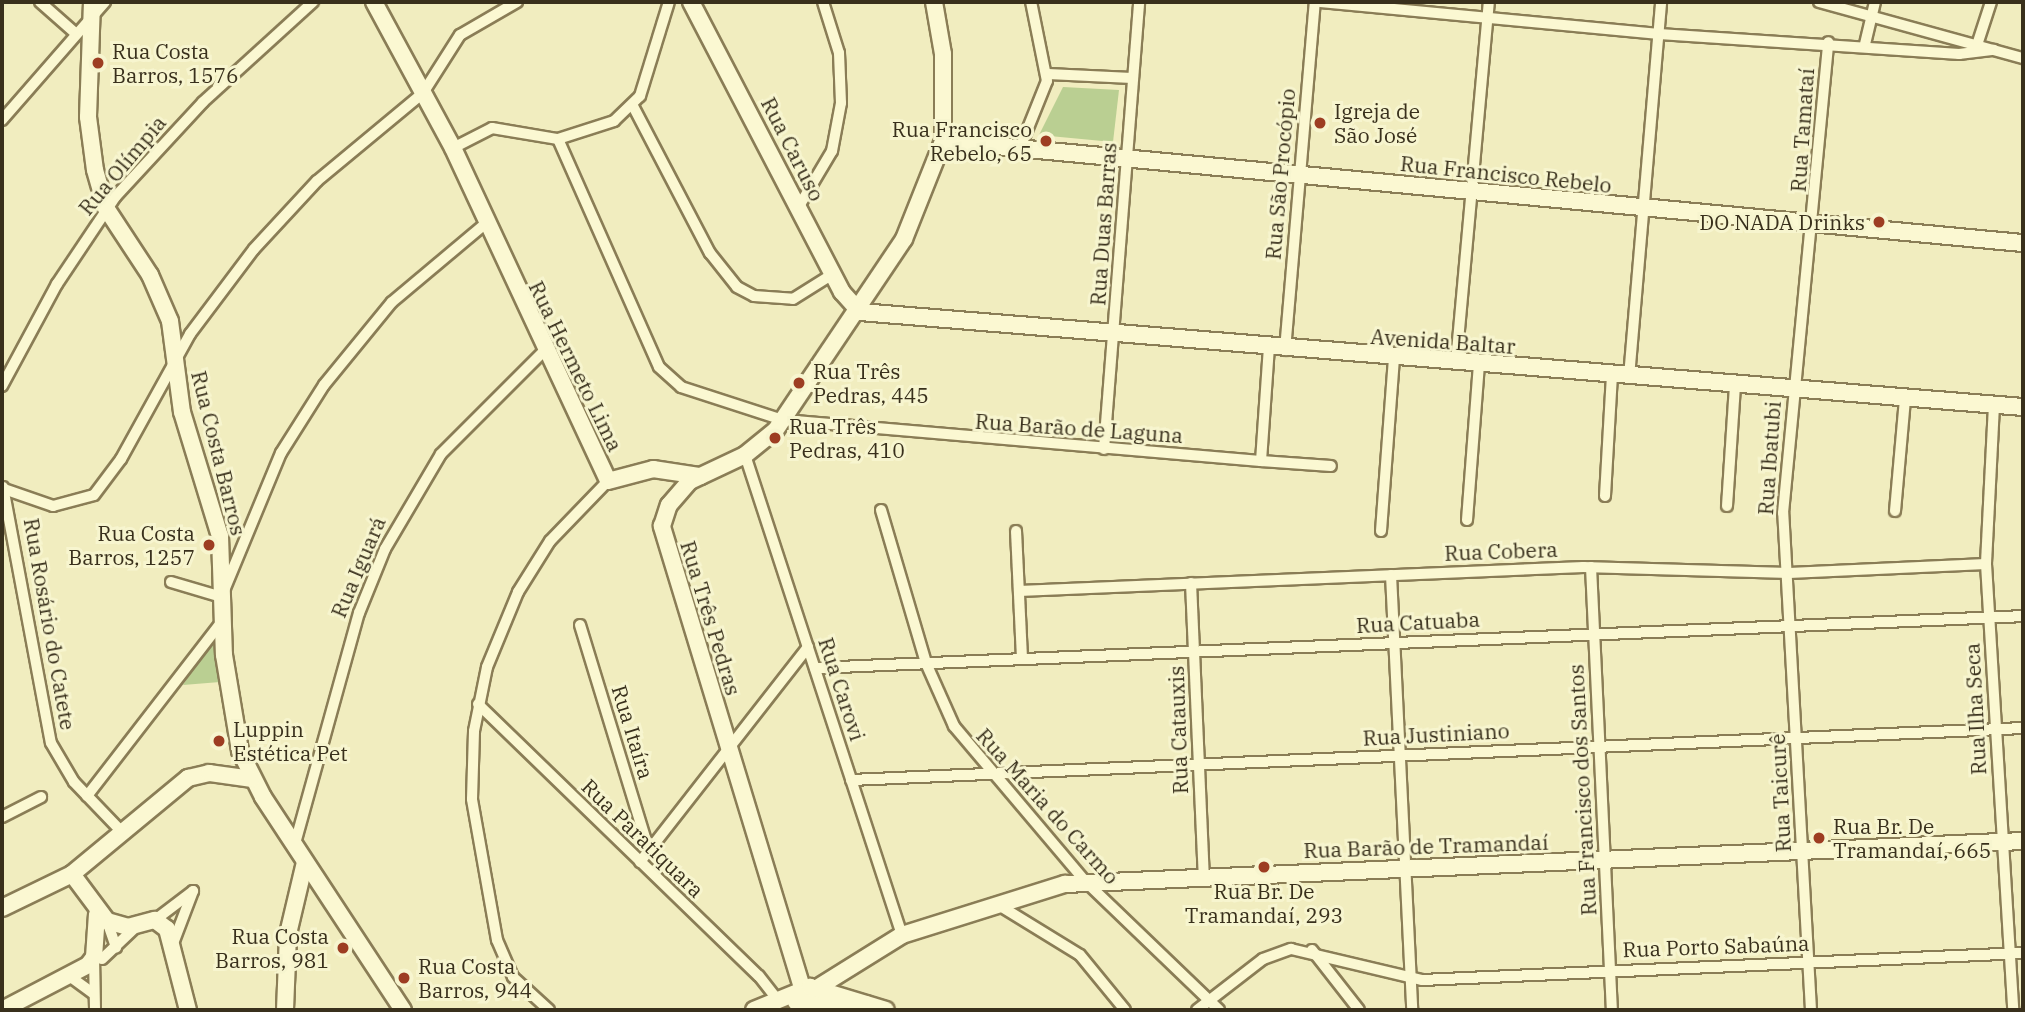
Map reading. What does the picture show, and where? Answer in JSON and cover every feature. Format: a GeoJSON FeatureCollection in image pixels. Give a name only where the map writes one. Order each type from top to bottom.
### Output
{"type":"FeatureCollection","features":[{"type":"Feature","properties":{"kind":"street"},"geometry":{"type":"LineString","coordinates":[[40,2],[74,32]]}},
{"type":"Feature","properties":{"kind":"street"},"geometry":{"type":"LineString","coordinates":[[2,120],[92,8],[105,2]]}},
{"type":"Feature","properties":{"kind":"street","name":"Rua Olímpia"},"geometry":{"type":"LineString","coordinates":[[2,386],[106,208],[203,102],[313,2]]}},
{"type":"Feature","properties":{"kind":"street","name":"Rua Hermeto Lima"},"geometry":{"type":"LineString","coordinates":[[374,2],[453,148],[608,481],[535,562],[500,631],[478,705],[472,799],[497,940],[513,977],[550,1010]]}},
{"type":"Feature","properties":{"kind":"street"},"geometry":{"type":"LineString","coordinates":[[3,486],[53,506],[94,495],[175,360],[235,272],[290,208],[423,93],[460,35],[517,2]]}},
{"type":"Feature","properties":{"kind":"street"},"geometry":{"type":"LineString","coordinates":[[453,148],[492,128],[558,139],[602,129],[633,106],[648,80],[669,2]]}},
{"type":"Feature","properties":{"kind":"street","name":"Rua Caruso"},"geometry":{"type":"LineString","coordinates":[[691,2],[833,274],[860,312]]}},
{"type":"Feature","properties":{"kind":"street"},"geometry":{"type":"LineString","coordinates":[[799,208],[832,151],[841,103],[839,53],[823,2]]}},
{"type":"Feature","properties":{"kind":"street","name":"Rua Três Pedras"},"geometry":{"type":"LineString","coordinates":[[810,998],[729,748],[662,526],[677,493],[700,476],[745,455],[783,420],[860,312],[909,230],[943,141],[943,54],[934,2]]}},
{"type":"Feature","properties":{"kind":"street"},"geometry":{"type":"LineString","coordinates":[[1020,148],[1048,74],[1031,2]]}},
{"type":"Feature","properties":{"kind":"street","name":"Rua Duas Barras"},"geometry":{"type":"LineString","coordinates":[[1104,449],[1115,337],[1139,2]]}},
{"type":"Feature","properties":{"kind":"street","name":"Rua São Procópio"},"geometry":{"type":"LineString","coordinates":[[1277,349],[1299,174],[1315,2]]}},
{"type":"Feature","properties":{"kind":"street"},"geometry":{"type":"LineString","coordinates":[[1320,2],[1658,34],[1865,44],[1959,54],[1994,50]]}},
{"type":"Feature","properties":{"kind":"street"},"geometry":{"type":"LineString","coordinates":[[1457,363],[1489,2]]}},
{"type":"Feature","properties":{"kind":"street"},"geometry":{"type":"LineString","coordinates":[[1605,496],[1643,208],[1661,2]]}},
{"type":"Feature","properties":{"kind":"street"},"geometry":{"type":"LineString","coordinates":[[1819,2],[2023,58]]}},
{"type":"Feature","properties":{"kind":"street"},"geometry":{"type":"LineString","coordinates":[[1865,44],[1875,2]]}},
{"type":"Feature","properties":{"kind":"street"},"geometry":{"type":"LineString","coordinates":[[1977,45],[1991,2]]}},
{"type":"Feature","properties":{"kind":"street","name":"Rua Costa Barros"},"geometry":{"type":"LineString","coordinates":[[92,8],[90,146],[106,208],[164,302],[182,412],[215,505],[225,593],[224,619],[231,716],[252,779],[403,1010]]}},
{"type":"Feature","properties":{"kind":"street","name":"Rua Tamataí"},"geometry":{"type":"LineString","coordinates":[[1793,388],[1815,225],[1828,42]]}},
{"type":"Feature","properties":{"kind":"street"},"geometry":{"type":"LineString","coordinates":[[1048,74],[1132,78]]}},
{"type":"Feature","properties":{"kind":"street"},"geometry":{"type":"LineString","coordinates":[[633,106],[710,253],[737,287],[754,296],[793,299],[833,274]]}},
{"type":"Feature","properties":{"kind":"street","name":"Rua Barão de Laguna"},"geometry":{"type":"LineString","coordinates":[[558,139],[659,367],[681,387],[783,420],[1331,466]]}},
{"type":"Feature","properties":{"kind":"street","name":"Rua Francisco Rebelo"},"geometry":{"type":"LineString","coordinates":[[943,141],[2023,243]]}},
{"type":"Feature","properties":{"kind":"street"},"geometry":{"type":"LineString","coordinates":[[171,582],[225,593],[281,453],[324,385],[392,302],[486,223]]}},
{"type":"Feature","properties":{"kind":"street","name":"Avenida Baltar"},"geometry":{"type":"LineString","coordinates":[[860,312],[1115,337],[2023,407]]}},
{"type":"Feature","properties":{"kind":"street"},"geometry":{"type":"LineString","coordinates":[[1261,461],[1277,349]]}},
{"type":"Feature","properties":{"kind":"street","name":"Rua Iguará"},"geometry":{"type":"LineString","coordinates":[[294,847],[359,612],[385,550],[441,454],[545,350]]}},
{"type":"Feature","properties":{"kind":"street"},"geometry":{"type":"LineString","coordinates":[[1381,531],[1394,359]]}},
{"type":"Feature","properties":{"kind":"street"},"geometry":{"type":"LineString","coordinates":[[1467,520],[1479,365]]}},
{"type":"Feature","properties":{"kind":"street"},"geometry":{"type":"LineString","coordinates":[[1727,506],[1735,385]]}},
{"type":"Feature","properties":{"kind":"street","name":"Rua Ibatubi"},"geometry":{"type":"LineString","coordinates":[[1789,573],[1783,493],[1793,388]]}},
{"type":"Feature","properties":{"kind":"street"},"geometry":{"type":"LineString","coordinates":[[1895,511],[1905,398]]}},
{"type":"Feature","properties":{"kind":"street","name":"Rua Ilha Seca"},"geometry":{"type":"LineString","coordinates":[[1994,405],[1986,564],[2013,1010]]}},
{"type":"Feature","properties":{"kind":"street","name":"Rua Carovi"},"geometry":{"type":"LineString","coordinates":[[745,455],[902,935]]}},
{"type":"Feature","properties":{"kind":"street"},"geometry":{"type":"LineString","coordinates":[[608,481],[653,468],[700,476]]}},
{"type":"Feature","properties":{"kind":"street","name":"Rua Rosário do Catete"},"geometry":{"type":"LineString","coordinates":[[3,486],[51,743],[87,796],[122,832]]}},
{"type":"Feature","properties":{"kind":"street","name":"Rua Maria do Carmo"},"geometry":{"type":"LineString","coordinates":[[880,510],[926,663],[954,726],[988,773],[1084,881],[1219,1010]]}},
{"type":"Feature","properties":{"kind":"street"},"geometry":{"type":"LineString","coordinates":[[1016,531],[1022,658]]}},
{"type":"Feature","properties":{"kind":"street","name":"Rua Cobera"},"geometry":{"type":"LineString","coordinates":[[1019,591],[1591,568],[1789,573],[1986,564]]}},
{"type":"Feature","properties":{"kind":"street","name":"Rua Francisco dos Santos"},"geometry":{"type":"LineString","coordinates":[[1591,568],[1597,746],[1612,1010]]}},
{"type":"Feature","properties":{"kind":"street","name":"Rua Taicurê"},"geometry":{"type":"LineString","coordinates":[[1789,573],[1811,1010]]}},
{"type":"Feature","properties":{"kind":"street"},"geometry":{"type":"LineString","coordinates":[[1391,575],[1412,1010]]}},
{"type":"Feature","properties":{"kind":"street","name":"Rua Catauxis"},"geometry":{"type":"LineString","coordinates":[[1191,583],[1203,875]]}},
{"type":"Feature","properties":{"kind":"street","name":"Rua Catuaba"},"geometry":{"type":"LineString","coordinates":[[815,668],[2023,616]]}},
{"type":"Feature","properties":{"kind":"street"},"geometry":{"type":"LineString","coordinates":[[87,796],[224,619]]}},
{"type":"Feature","properties":{"kind":"street","name":"Rua Itaíra"},"geometry":{"type":"LineString","coordinates":[[580,625],[649,850]]}},
{"type":"Feature","properties":{"kind":"street"},"geometry":{"type":"LineString","coordinates":[[640,862],[807,647]]}},
{"type":"Feature","properties":{"kind":"street","name":"Rua Paratiquara"},"geometry":{"type":"LineString","coordinates":[[478,705],[784,1001]]}},
{"type":"Feature","properties":{"kind":"street","name":"Rua Justiniano"},"geometry":{"type":"LineString","coordinates":[[851,780],[2023,728]]}},
{"type":"Feature","properties":{"kind":"street"},"geometry":{"type":"LineString","coordinates":[[2,908],[72,874],[188,778],[209,773],[252,779]]}},
{"type":"Feature","properties":{"kind":"street"},"geometry":{"type":"LineString","coordinates":[[2,817],[41,797]]}},
{"type":"Feature","properties":{"kind":"street","name":"Rua Barão de Tramandaí"},"geometry":{"type":"LineString","coordinates":[[810,998],[847,965],[902,935],[994,902],[1084,881],[2023,841]]}},
{"type":"Feature","properties":{"kind":"street"},"geometry":{"type":"LineString","coordinates":[[285,1010],[288,934],[305,862]]}},
{"type":"Feature","properties":{"kind":"street"},"geometry":{"type":"LineString","coordinates":[[72,874],[102,917],[116,947]]}},
{"type":"Feature","properties":{"kind":"street"},"geometry":{"type":"LineString","coordinates":[[2,1010],[72,978],[116,947],[138,925],[155,920],[193,891],[174,940]]}},
{"type":"Feature","properties":{"kind":"street"},"geometry":{"type":"LineString","coordinates":[[994,902],[1080,955],[1125,1010]]}},
{"type":"Feature","properties":{"kind":"street"},"geometry":{"type":"LineString","coordinates":[[102,917],[138,925]]}},
{"type":"Feature","properties":{"kind":"street"},"geometry":{"type":"LineString","coordinates":[[94,1010],[102,917]]}},
{"type":"Feature","properties":{"kind":"street"},"geometry":{"type":"LineString","coordinates":[[155,920],[174,940],[188,1010]]}},
{"type":"Feature","properties":{"kind":"street"},"geometry":{"type":"LineString","coordinates":[[1198,1010],[1263,959],[1312,950],[1359,1010]]}},
{"type":"Feature","properties":{"kind":"street","name":"Rua Porto Sabaúna"},"geometry":{"type":"LineString","coordinates":[[1312,950],[1411,979],[2023,953]]}},
{"type":"Feature","properties":{"kind":"street"},"geometry":{"type":"LineString","coordinates":[[833,1003],[847,965]]}},
{"type":"Feature","properties":{"kind":"street"},"geometry":{"type":"LineString","coordinates":[[72,978],[94,994]]}},
{"type":"Feature","properties":{"kind":"street"},"geometry":{"type":"LineString","coordinates":[[754,1010],[784,1001],[810,998],[833,1003],[866,1003],[886,1010]]}},
{"type":"Feature","properties":{"kind":"street"},"geometry":{"type":"LineString","coordinates":[[2013,1010],[2023,1003]]}},
{"type":"Feature","properties":{"kind":"green space"},"geometry":{"type":"Polygon","coordinates":[[[1063,87],[1119,90],[1113,142],[1039,135],[1063,87]]]}},
{"type":"Feature","properties":{"kind":"green space"},"geometry":{"type":"Polygon","coordinates":[[[216,633],[220,682],[183,685],[216,633]]]}},
{"type":"Feature","properties":{"kind":"place","name":"Rua Costa Barros, 1576"},"geometry":{"type":"Point","coordinates":[98,63]}},
{"type":"Feature","properties":{"kind":"place","name":"Igreja de São José"},"geometry":{"type":"Point","coordinates":[1320,123]}},
{"type":"Feature","properties":{"kind":"place","name":"Rua Francisco Rebelo, 65"},"geometry":{"type":"Point","coordinates":[1046,141]}},
{"type":"Feature","properties":{"kind":"place","name":"DO NADA Drinks"},"geometry":{"type":"Point","coordinates":[1879,222]}},
{"type":"Feature","properties":{"kind":"place","name":"Rua Três Pedras, 445"},"geometry":{"type":"Point","coordinates":[799,383]}},
{"type":"Feature","properties":{"kind":"place","name":"Rua Três Pedras, 410"},"geometry":{"type":"Point","coordinates":[775,438]}},
{"type":"Feature","properties":{"kind":"place","name":"Rua Costa Barros, 1257"},"geometry":{"type":"Point","coordinates":[209,545]}},
{"type":"Feature","properties":{"kind":"place","name":"Luppin Estética Pet"},"geometry":{"type":"Point","coordinates":[219,741]}},
{"type":"Feature","properties":{"kind":"place","name":"Rua Br. De Tramandaí, 665"},"geometry":{"type":"Point","coordinates":[1819,838]}},
{"type":"Feature","properties":{"kind":"place","name":"Rua Br. De Tramandaí, 293"},"geometry":{"type":"Point","coordinates":[1264,867]}},
{"type":"Feature","properties":{"kind":"place","name":"Rua Costa Barros, 981"},"geometry":{"type":"Point","coordinates":[343,948]}},
{"type":"Feature","properties":{"kind":"place","name":"Rua Costa Barros, 944"},"geometry":{"type":"Point","coordinates":[404,978]}}]}
